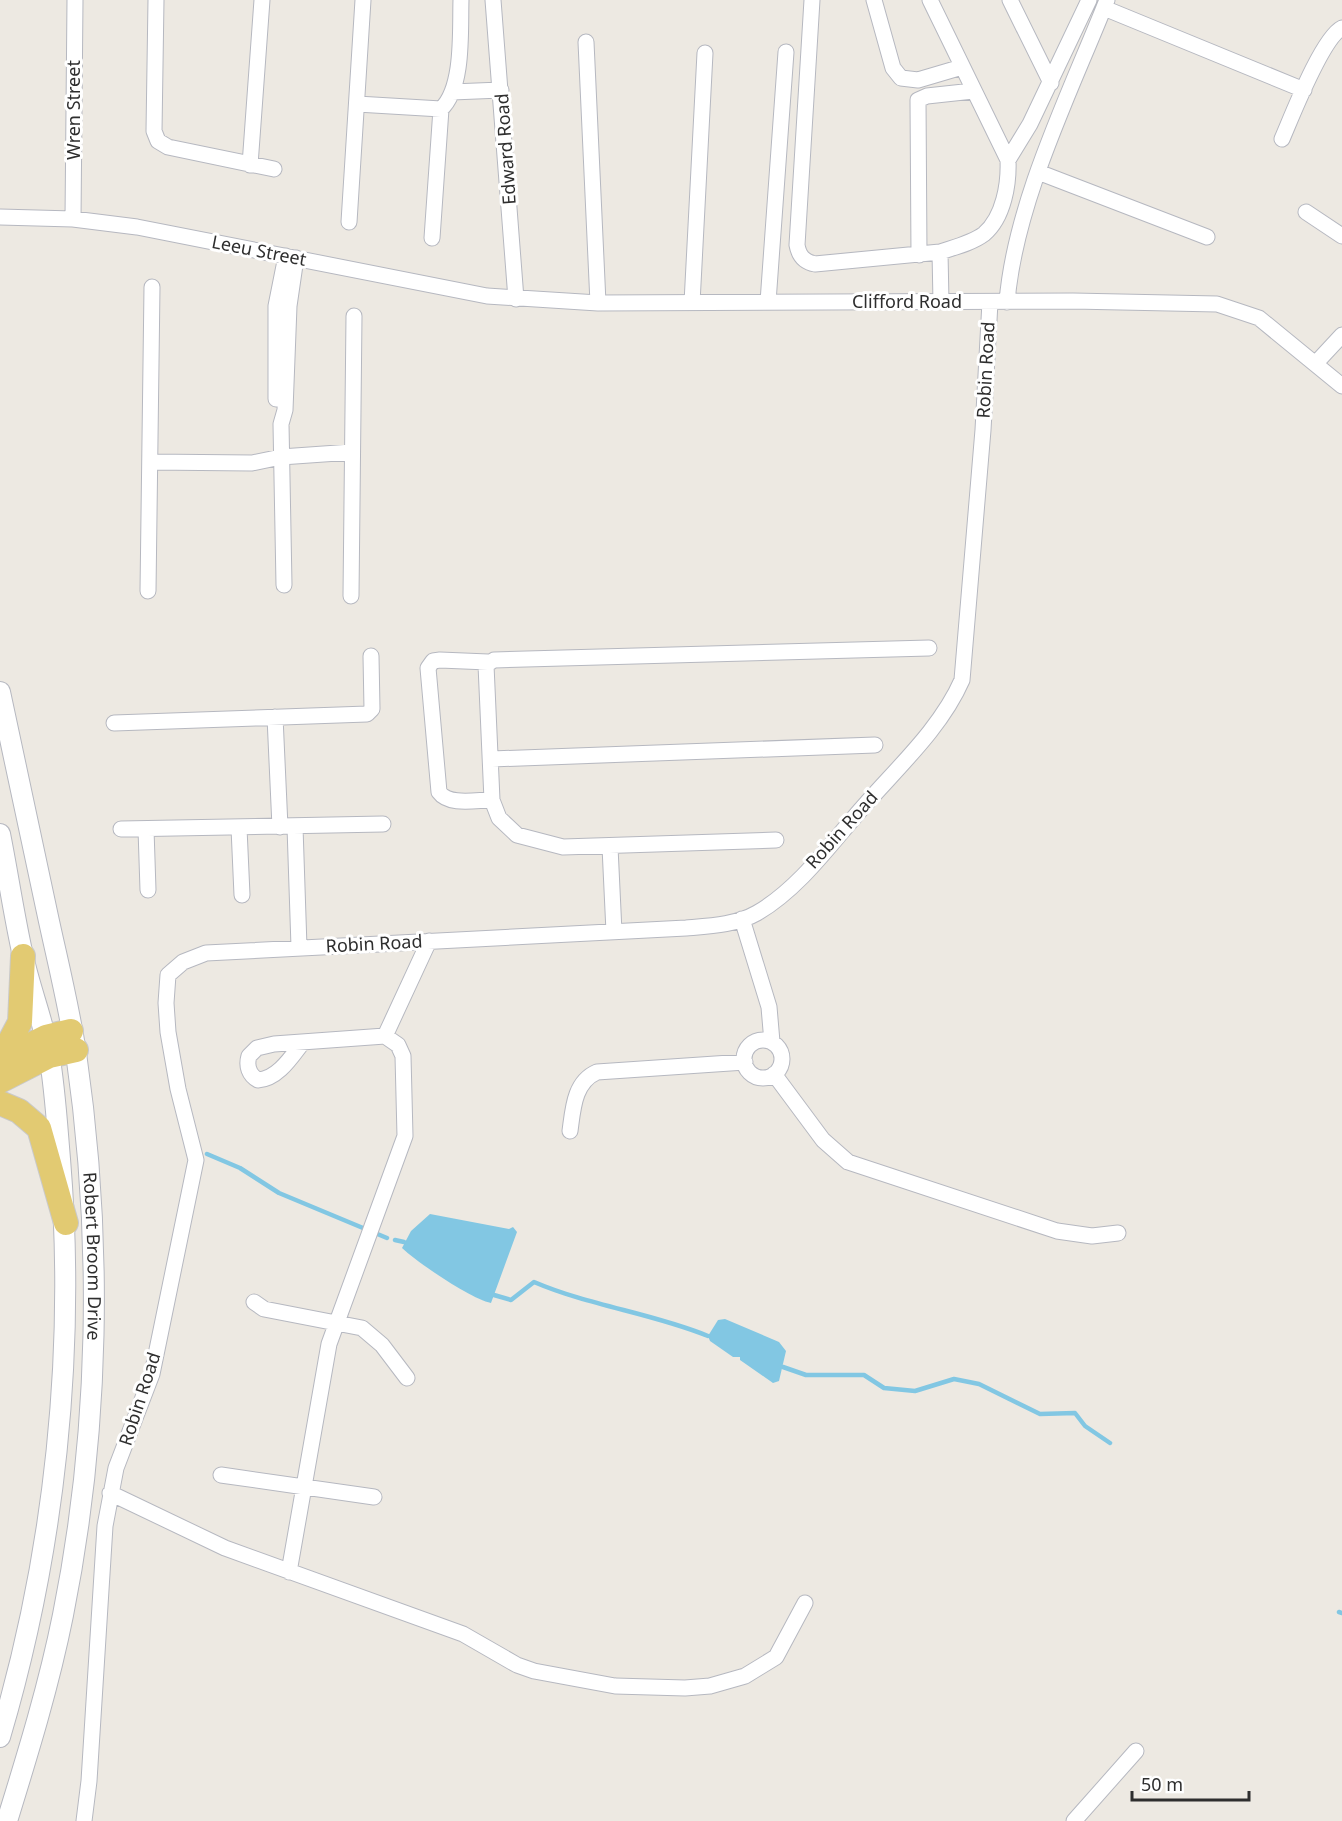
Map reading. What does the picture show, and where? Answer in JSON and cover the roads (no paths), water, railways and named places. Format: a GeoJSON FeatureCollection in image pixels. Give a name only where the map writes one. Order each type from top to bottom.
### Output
{"type":"FeatureCollection","features":[{"type":"Feature","properties":{"kind":"main road"},"geometry":{"type":"LineString","coordinates":[[1,1067],[20,1022],[23,956]]}},
{"type":"Feature","properties":{"kind":"main road"},"geometry":{"type":"LineString","coordinates":[[1,1067],[47,1046],[74,1041]]}},
{"type":"Feature","properties":{"kind":"main road"},"geometry":{"type":"LineString","coordinates":[[0,1103],[19,1111],[39,1128],[66,1223]]}},
{"type":"Feature","properties":{"kind":"street","name":"Wren Street"},"geometry":{"type":"LineString","coordinates":[[73,219],[75,0]]}},
{"type":"Feature","properties":{"kind":"street"},"geometry":{"type":"LineString","coordinates":[[156,0],[155,137],[168,147],[274,169]]}},
{"type":"Feature","properties":{"kind":"street"},"geometry":{"type":"LineString","coordinates":[[250,165],[262,0]]}},
{"type":"Feature","properties":{"kind":"street"},"geometry":{"type":"LineString","coordinates":[[349,222],[363,0]]}},
{"type":"Feature","properties":{"kind":"street"},"geometry":{"type":"LineString","coordinates":[[432,238],[441,110],[452,92],[458,64],[461,0]]}},
{"type":"Feature","properties":{"kind":"street","name":"Edward Road"},"geometry":{"type":"LineString","coordinates":[[493,0],[516,299]]}},
{"type":"Feature","properties":{"kind":"street"},"geometry":{"type":"LineString","coordinates":[[812,0],[798,252],[805,261],[814,264],[940,252],[973,240],[989,229],[1008,186],[1008,160],[930,0]]}},
{"type":"Feature","properties":{"kind":"street"},"geometry":{"type":"LineString","coordinates":[[874,0],[893,68],[901,78],[918,80],[962,67]]}},
{"type":"Feature","properties":{"kind":"street"},"geometry":{"type":"LineString","coordinates":[[1010,0],[1051,82]]}},
{"type":"Feature","properties":{"kind":"street"},"geometry":{"type":"LineString","coordinates":[[1008,160],[1051,82],[1087,2]]}},
{"type":"Feature","properties":{"kind":"street"},"geometry":{"type":"LineString","coordinates":[[1106,4],[1304,90]]}},
{"type":"Feature","properties":{"kind":"street","name":"Robin Road"},"geometry":{"type":"LineString","coordinates":[[1007,302],[1013,262],[1038,172],[1106,4]]}},
{"type":"Feature","properties":{"kind":"street"},"geometry":{"type":"LineString","coordinates":[[1282,139],[1320,58],[1337,30],[1342,28]]}},
{"type":"Feature","properties":{"kind":"street"},"geometry":{"type":"LineString","coordinates":[[586,42],[598,303]]}},
{"type":"Feature","properties":{"kind":"street"},"geometry":{"type":"LineString","coordinates":[[768,302],[786,52]]}},
{"type":"Feature","properties":{"kind":"street"},"geometry":{"type":"LineString","coordinates":[[692,303],[705,53]]}},
{"type":"Feature","properties":{"kind":"street"},"geometry":{"type":"LineString","coordinates":[[452,92],[501,90]]}},
{"type":"Feature","properties":{"kind":"street"},"geometry":{"type":"LineString","coordinates":[[919,255],[918,100],[927,96],[973,91]]}},
{"type":"Feature","properties":{"kind":"street"},"geometry":{"type":"LineString","coordinates":[[357,104],[441,110]]}},
{"type":"Feature","properties":{"kind":"street"},"geometry":{"type":"LineString","coordinates":[[1038,172],[1207,237]]}},
{"type":"Feature","properties":{"kind":"street"},"geometry":{"type":"LineString","coordinates":[[1306,212],[1342,236]]}},
{"type":"Feature","properties":{"kind":"street","name":"Leeu Street"},"geometry":{"type":"LineString","coordinates":[[0,218],[73,219],[137,227],[487,296],[516,299]]}},
{"type":"Feature","properties":{"kind":"street"},"geometry":{"type":"LineString","coordinates":[[940,252],[941,302]]}},
{"type":"Feature","properties":{"kind":"street"},"geometry":{"type":"LineString","coordinates":[[284,585],[285,500],[281,424],[276,397],[276,306],[291,257]]}},
{"type":"Feature","properties":{"kind":"street"},"geometry":{"type":"LineString","coordinates":[[147,591],[152,287]]}},
{"type":"Feature","properties":{"kind":"street","name":"Clifford Road"},"geometry":{"type":"LineString","coordinates":[[516,299],[598,303],[1217,304],[1259,318],[1342,386]]}},
{"type":"Feature","properties":{"kind":"street","name":"Robin Road"},"geometry":{"type":"LineString","coordinates":[[84,1821],[90,1770],[102,1556],[110,1492],[116,1468],[152,1374],[195,1160],[177,1089],[168,1032],[166,980],[183,962],[206,953],[696,927],[742,919],[772,903],[818,858],[917,745],[952,701],[962,680],[980,465],[990,302]]}},
{"type":"Feature","properties":{"kind":"street"},"geometry":{"type":"LineString","coordinates":[[351,596],[354,316]]}},
{"type":"Feature","properties":{"kind":"street"},"geometry":{"type":"LineString","coordinates":[[1316,363],[1342,335]]}},
{"type":"Feature","properties":{"kind":"street"},"geometry":{"type":"LineString","coordinates":[[150,462],[252,463],[281,456],[352,452]]}},
{"type":"Feature","properties":{"kind":"street"},"geometry":{"type":"LineString","coordinates":[[492,800],[451,801],[442,797],[439,792],[428,668],[433,661],[488,662],[699,652],[929,648]]}},
{"type":"Feature","properties":{"kind":"street"},"geometry":{"type":"LineString","coordinates":[[114,723],[357,715],[369,712],[372,709],[371,656]]}},
{"type":"Feature","properties":{"kind":"street"},"geometry":{"type":"LineString","coordinates":[[488,662],[486,679],[492,759],[492,800],[500,818],[517,836],[563,847],[776,840]]}},
{"type":"Feature","properties":{"kind":"street","name":"Robert Broom Drive"},"geometry":{"type":"LineString","coordinates":[[0,692],[74,1041],[90,1179],[94,1272],[93,1367],[82,1491],[61,1624],[32,1742],[7,1821]]}},
{"type":"Feature","properties":{"kind":"street"},"geometry":{"type":"LineString","coordinates":[[275,717],[299,947]]}},
{"type":"Feature","properties":{"kind":"street"},"geometry":{"type":"LineString","coordinates":[[492,759],[875,745]]}},
{"type":"Feature","properties":{"kind":"street"},"geometry":{"type":"LineString","coordinates":[[121,829],[383,824]]}},
{"type":"Feature","properties":{"kind":"street"},"geometry":{"type":"LineString","coordinates":[[239,828],[242,895]]}},
{"type":"Feature","properties":{"kind":"street"},"geometry":{"type":"LineString","coordinates":[[146,829],[148,890]]}},
{"type":"Feature","properties":{"kind":"street","name":"Robert Broom Drive"},"geometry":{"type":"LineString","coordinates":[[0,834],[23,956],[47,1046],[66,1223],[66,1326],[52,1491],[31,1609],[0,1737]]}},
{"type":"Feature","properties":{"kind":"street"},"geometry":{"type":"LineString","coordinates":[[610,847],[614,932]]}},
{"type":"Feature","properties":{"kind":"street"},"geometry":{"type":"LineString","coordinates":[[742,919],[769,1007],[772,1042],[782,1055],[781,1066],[774,1074],[756,1076],[747,1068],[745,1062],[747,1048],[759,1040],[772,1042]]}},
{"type":"Feature","properties":{"kind":"street"},"geometry":{"type":"LineString","coordinates":[[385,1036],[429,941]]}},
{"type":"Feature","properties":{"kind":"street"},"geometry":{"type":"LineString","coordinates":[[289,1572],[329,1344],[374,1216],[401,1148],[405,1128],[403,1056],[398,1045],[385,1036],[303,1042]]}},
{"type":"Feature","properties":{"kind":"street"},"geometry":{"type":"LineString","coordinates":[[570,1131],[578,1090],[585,1080],[597,1072],[745,1062]]}},
{"type":"Feature","properties":{"kind":"street"},"geometry":{"type":"LineString","coordinates":[[774,1074],[827,1145],[848,1162],[1057,1231],[1092,1236],[1118,1233]]}},
{"type":"Feature","properties":{"kind":"street"},"geometry":{"type":"LineString","coordinates":[[254,1302],[264,1309],[337,1321],[362,1328],[382,1345],[407,1378]]}},
{"type":"Feature","properties":{"kind":"street"},"geometry":{"type":"LineString","coordinates":[[222,1475],[374,1497]]}},
{"type":"Feature","properties":{"kind":"street"},"geometry":{"type":"LineString","coordinates":[[110,1492],[225,1548],[453,1630],[517,1665],[534,1671],[615,1686],[650,1689],[710,1686],[730,1682],[757,1670],[776,1657],[805,1603]]}},
{"type":"Feature","properties":{"kind":"street"},"geometry":{"type":"LineString","coordinates":[[1074,1821],[1136,1751]]}},
{"type":"Feature","properties":{"kind":"water"},"geometry":{"type":"Polygon","coordinates":[[[430,1214],[509,1229],[513,1227],[517,1232],[491,1303],[445,1280],[402,1248],[411,1231],[430,1214]]]}},
{"type":"Feature","properties":{"kind":"water"},"geometry":{"type":"Polygon","coordinates":[[[725,1319],[779,1342],[786,1351],[779,1381],[773,1383],[740,1360],[740,1357],[733,1357],[710,1341],[708,1336],[718,1320],[725,1319]]]}},
{"type":"Feature","properties":{"kind":"waterway"},"geometry":{"type":"LineString","coordinates":[[207,1154],[240,1168],[279,1193],[387,1238]]}},
{"type":"Feature","properties":{"kind":"waterway"},"geometry":{"type":"LineString","coordinates":[[395,1240],[404,1242]]}},
{"type":"Feature","properties":{"kind":"waterway"},"geometry":{"type":"LineString","coordinates":[[494,1295],[511,1300],[534,1282],[708,1336]]}},
{"type":"Feature","properties":{"kind":"waterway"},"geometry":{"type":"LineString","coordinates":[[783,1367],[806,1375],[864,1375],[884,1388],[915,1391],[954,1379],[979,1384],[1040,1414],[1075,1413],[1085,1426],[1110,1443]]}}]}
